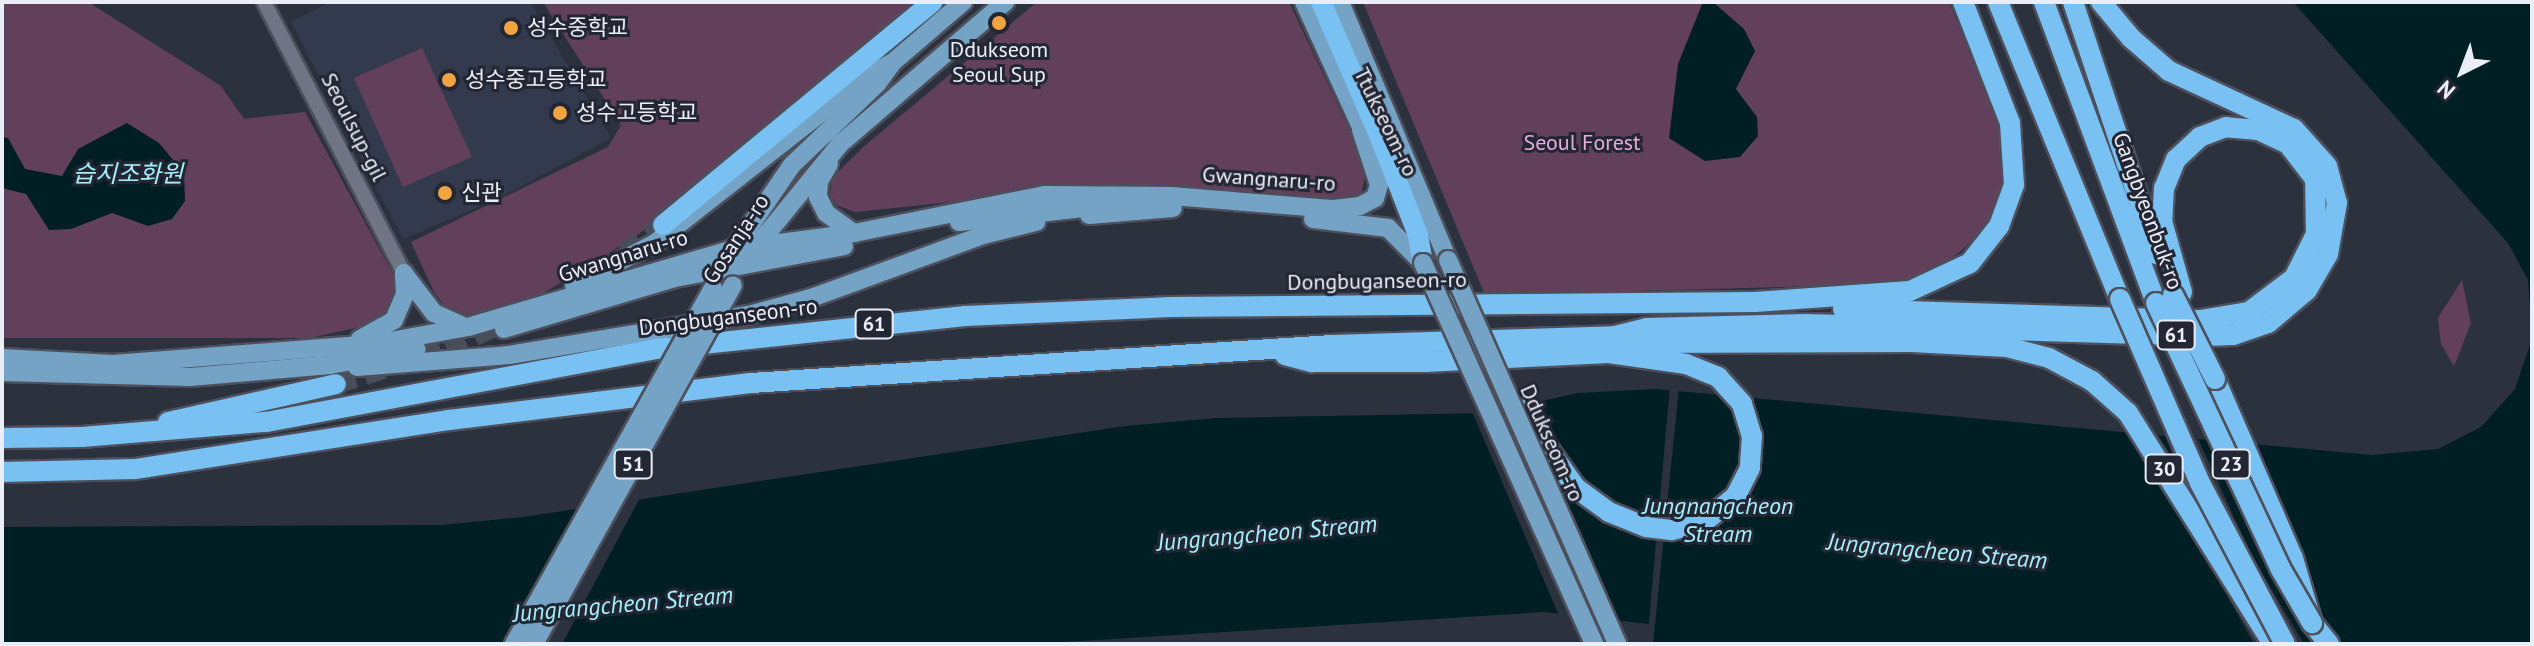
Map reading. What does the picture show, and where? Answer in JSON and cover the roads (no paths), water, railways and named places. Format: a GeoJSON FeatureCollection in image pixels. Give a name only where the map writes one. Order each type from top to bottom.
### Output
{"type":"FeatureCollection","features":[{"type":"Feature","properties":{"kind":"highway"},"geometry":{"type":"LineString","coordinates":[[663,225],[933,2]]}},
{"type":"Feature","properties":{"kind":"highway"},"geometry":{"type":"LineString","coordinates":[[1321,2],[1379,135],[1418,235],[1423,263]]}},
{"type":"Feature","properties":{"kind":"highway","name":"61"},"geometry":{"type":"LineString","coordinates":[[1755,302],[1910,291],[1951,276],[1986,246],[2011,196],[2015,143],[1963,2]]}},
{"type":"Feature","properties":{"kind":"highway","name":"23"},"geometry":{"type":"LineString","coordinates":[[1998,2],[2120,299],[2213,511],[2285,644]]}},
{"type":"Feature","properties":{"kind":"highway","name":"Gangbyeonbuk-ro"},"geometry":{"type":"LineString","coordinates":[[2044,2],[2171,297],[2275,557],[2312,623],[2329,644]]}},
{"type":"Feature","properties":{"kind":"highway"},"geometry":{"type":"LineString","coordinates":[[2073,2],[2171,297],[2215,379],[2293,558],[2312,623]]}},
{"type":"Feature","properties":{"kind":"highway","name":"61"},"geometry":{"type":"LineString","coordinates":[[2,472],[135,469],[449,420],[751,383],[1268,351],[1612,345],[1646,328],[1805,324],[2223,336],[2280,315],[2307,290],[2328,254],[2337,203],[2327,166],[2294,129],[2169,71],[2131,38],[2101,2]]}},
{"type":"Feature","properties":{"kind":"highway"},"geometry":{"type":"LineString","coordinates":[[1755,302],[1806,309],[2113,319],[2238,316],[2286,287],[2316,234],[2315,179],[2288,144],[2258,130],[2226,127],[2200,137],[2176,159],[2164,188],[2162,221],[2171,297]]}},
{"type":"Feature","properties":{"kind":"highway","name":"Dongbuganseon-ro"},"geometry":{"type":"LineString","coordinates":[[2,438],[266,422],[699,343],[965,316],[1170,307],[1755,302]]}},
{"type":"Feature","properties":{"kind":"highway","name":"30"},"geometry":{"type":"LineString","coordinates":[[1612,345],[1911,342],[2007,347],[2071,369],[2128,413],[2273,644]]}},
{"type":"Feature","properties":{"kind":"highway"},"geometry":{"type":"LineString","coordinates":[[1490,364],[1558,466],[1597,505],[1658,529],[1704,522],[1736,496],[1750,468],[1752,436],[1742,404],[1706,371],[1612,345]]}},
{"type":"Feature","properties":{"kind":"highway"},"geometry":{"type":"LineString","coordinates":[[135,431],[212,409],[333,365]]}},
{"type":"Feature","properties":{"kind":"main road","name":"Gosanja-ro"},"geometry":{"type":"LineString","coordinates":[[534,644],[733,285],[739,256],[785,174],[877,84],[892,63],[963,2]]}},
{"type":"Feature","properties":{"kind":"main road","name":"Gosanja-ro"},"geometry":{"type":"LineString","coordinates":[[756,245],[840,144],[1005,2]]}},
{"type":"Feature","properties":{"kind":"main road","name":"Ttukseom-ro"},"geometry":{"type":"LineString","coordinates":[[1304,2],[1423,263]]}},
{"type":"Feature","properties":{"kind":"main road","name":"Ttukseom-ro"},"geometry":{"type":"LineString","coordinates":[[1340,2],[1448,260]]}},
{"type":"Feature","properties":{"kind":"main road"},"geometry":{"type":"LineString","coordinates":[[528,310],[655,243],[869,75],[892,63]]}},
{"type":"Feature","properties":{"kind":"main road","name":"Gwangnaru-ro"},"geometry":{"type":"LineString","coordinates":[[739,256],[756,245],[854,233],[1044,195],[1136,195],[1334,209],[1360,206],[1375,198],[1379,185],[1361,130]]}},
{"type":"Feature","properties":{"kind":"main road"},"geometry":{"type":"LineString","coordinates":[[840,144],[819,181],[818,197],[826,213],[854,233]]}},
{"type":"Feature","properties":{"kind":"main road","name":"Gwangnaru-ro"},"geometry":{"type":"LineString","coordinates":[[2,358],[113,364],[333,365],[528,310],[739,256],[1024,212],[1120,205],[1388,228],[1423,263]]}},
{"type":"Feature","properties":{"kind":"main road"},"geometry":{"type":"LineString","coordinates":[[333,365],[382,369],[509,355],[749,315],[1014,226],[1173,208]]}},
{"type":"Feature","properties":{"kind":"main road","name":"Gosanja-ro"},"geometry":{"type":"LineString","coordinates":[[514,644],[724,267],[739,256]]}},
{"type":"Feature","properties":{"kind":"main road","name":"Ddukseom-ro"},"geometry":{"type":"LineString","coordinates":[[1448,260],[1490,364],[1617,644]]}},
{"type":"Feature","properties":{"kind":"main road","name":"Ddukseom-ro"},"geometry":{"type":"LineString","coordinates":[[1423,263],[1594,644]]}},
{"type":"Feature","properties":{"kind":"main road","name":"Gwangnaru-ro"},"geometry":{"type":"LineString","coordinates":[[2,372],[190,377],[333,365],[536,321],[724,267]]}},
{"type":"Feature","properties":{"kind":"main road"},"geometry":{"type":"LineString","coordinates":[[404,273],[443,322],[468,327]]}},
{"type":"Feature","properties":{"kind":"main road"},"geometry":{"type":"LineString","coordinates":[[333,365],[394,320],[405,294],[404,273]]}},
{"type":"Feature","properties":{"kind":"street","name":"Seoulsup-gil"},"geometry":{"type":"LineString","coordinates":[[264,2],[404,273]]}},
{"type":"Feature","properties":{"kind":"water"},"geometry":{"type":"Polygon","coordinates":[[[1703,2],[1713,2],[1744,29],[1755,51],[1736,89],[1757,117],[1758,136],[1740,157],[1705,161],[1669,138],[1678,64],[1703,2]]]}},
{"type":"Feature","properties":{"kind":"water"},"geometry":{"type":"Polygon","coordinates":[[[2293,2],[2532,2],[2532,339],[2528,280],[2508,243],[2293,2]]]}},
{"type":"Feature","properties":{"kind":"water","name":"습지조화원"},"geometry":{"type":"Polygon","coordinates":[[[127,123],[159,143],[184,173],[185,201],[172,219],[148,226],[112,213],[71,229],[49,230],[26,194],[2,188],[2,137],[8,138],[25,169],[62,176],[78,149],[127,123]]]}},
{"type":"Feature","properties":{"kind":"water","name":"Jungnangcheon Stream"},"geometry":{"type":"Polygon","coordinates":[[[2532,339],[2532,644],[1657,644],[1651,642],[1649,624],[1544,612],[1033,644],[2,644],[2,527],[441,525],[523,517],[1125,426],[1216,418],[1486,413],[1578,393],[1656,389],[2372,455],[2438,449],[2481,427],[2515,389],[2532,339]]]}},
{"type":"Feature","properties":{"kind":"tunnel"},"geometry":{"type":"LineString","coordinates":[[624,253],[663,225]]}},
{"type":"Feature","properties":{"kind":"tunnel"},"geometry":{"type":"LineString","coordinates":[[336,384],[447,349],[507,321]]}},
{"type":"Feature","properties":{"kind":"place","name":"Ddukseom Seoul Sup"},"geometry":{"type":"Point","coordinates":[999,23]}},
{"type":"Feature","properties":{"kind":"place","name":"성수중학교"},"geometry":{"type":"Point","coordinates":[511,28]}},
{"type":"Feature","properties":{"kind":"place","name":"성수중고등학교"},"geometry":{"type":"Point","coordinates":[449,80]}},
{"type":"Feature","properties":{"kind":"place","name":"성수고등학교"},"geometry":{"type":"Point","coordinates":[560,113]}},
{"type":"Feature","properties":{"kind":"place","name":"신관"},"geometry":{"type":"Point","coordinates":[445,193]}},
{"type":"Feature","properties":{"kind":"park label","name":"Seoul Forest"},"geometry":{"type":"Point","coordinates":[1582,143]}},
{"type":"Feature","properties":{"kind":"water label","name":"Jungrangcheon Stream"},"geometry":{"type":"Point","coordinates":[1267,533]}},
{"type":"Feature","properties":{"kind":"water label","name":"Jungrangcheon Stream"},"geometry":{"type":"Point","coordinates":[1937,551]}},
{"type":"Feature","properties":{"kind":"water label","name":"Jungrangcheon Stream"},"geometry":{"type":"Point","coordinates":[623,604]}}]}
